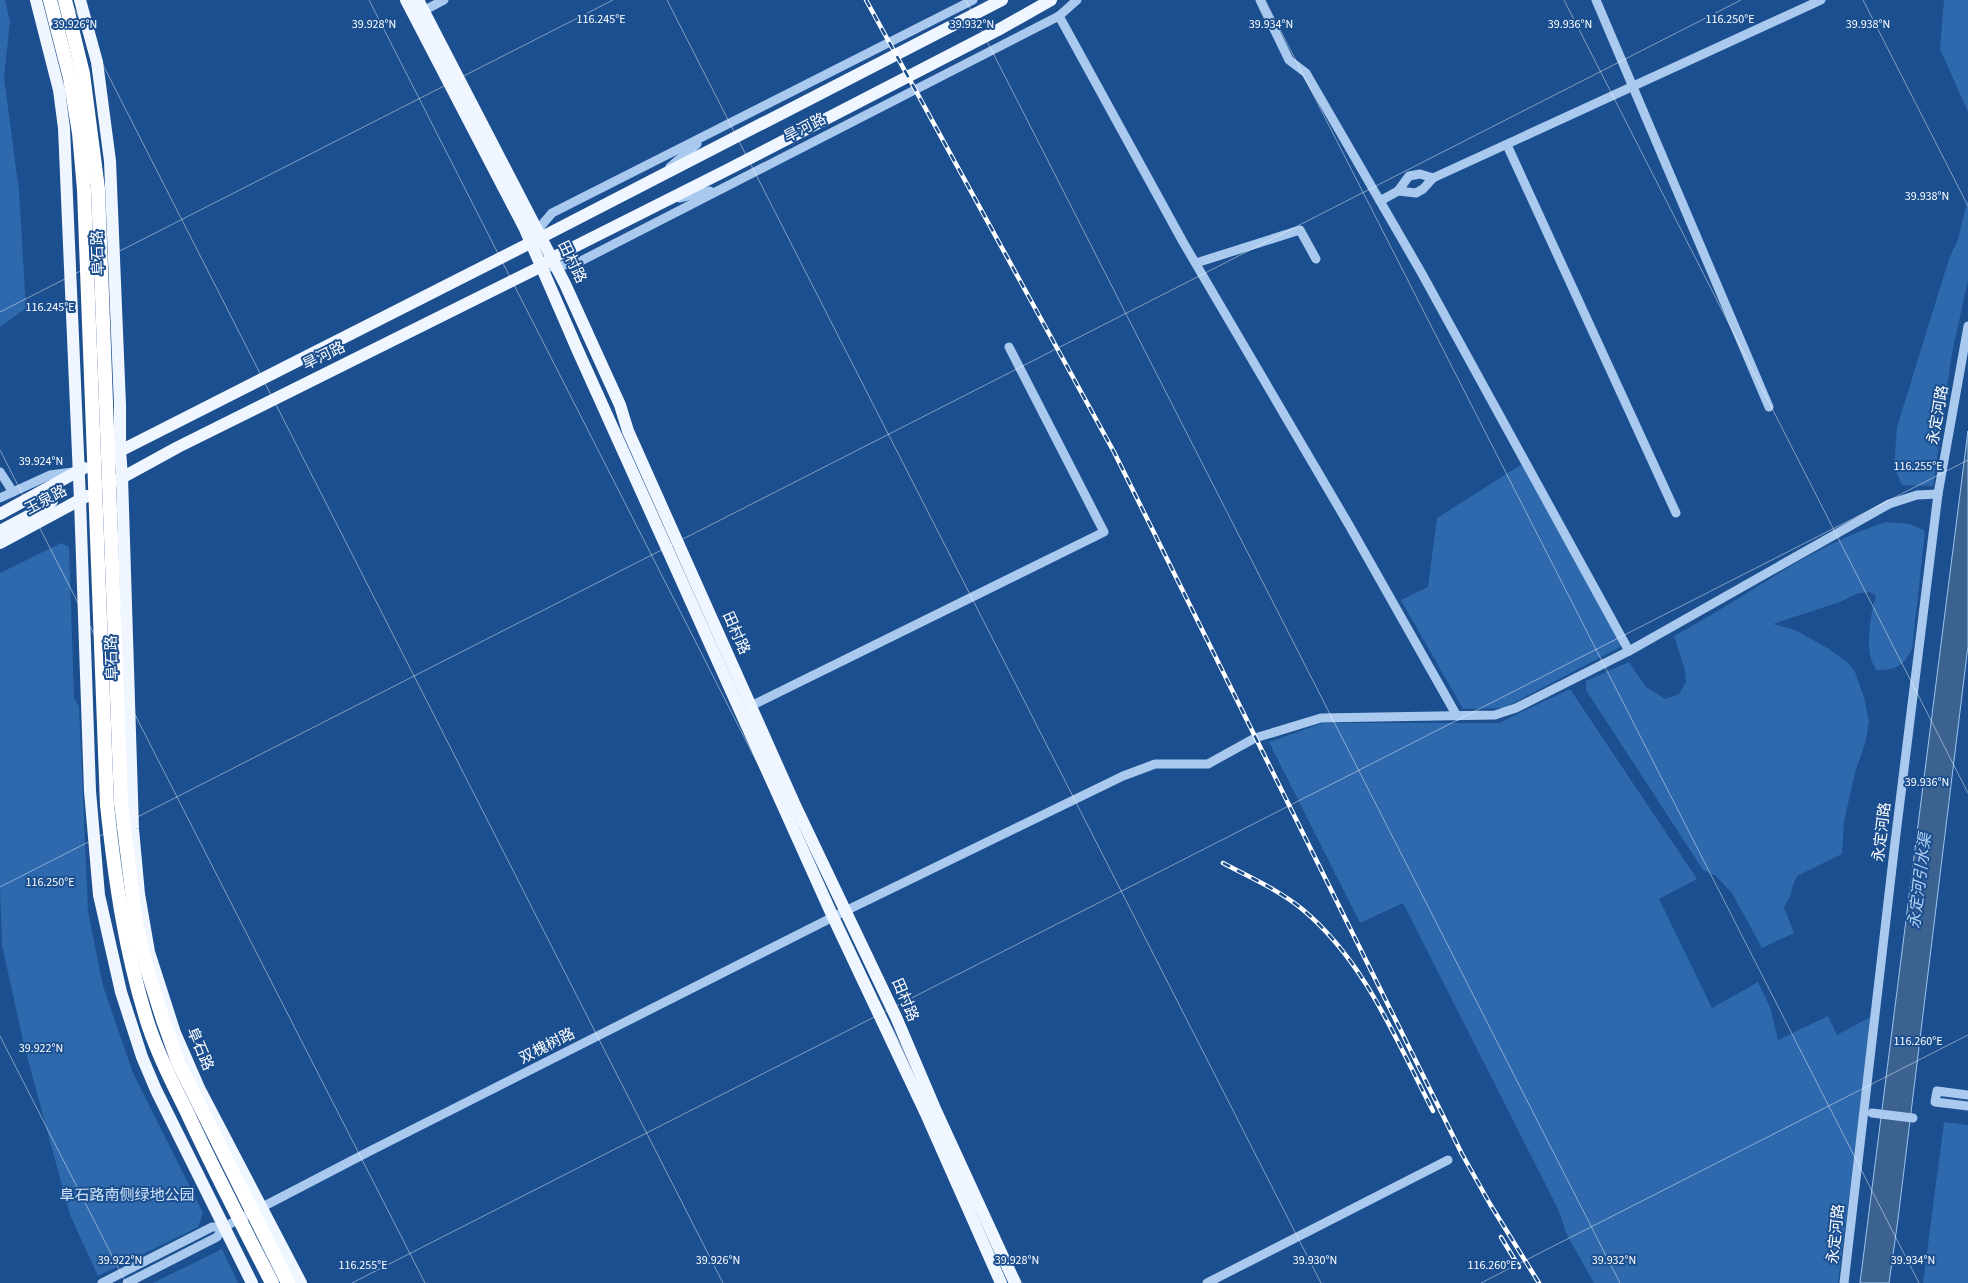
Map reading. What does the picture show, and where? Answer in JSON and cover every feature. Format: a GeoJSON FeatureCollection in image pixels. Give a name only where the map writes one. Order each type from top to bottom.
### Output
{"type":"FeatureCollection","features":[{"type":"Feature","properties":{"kind":"highway","name":"阜石路"},"geometry":{"type":"LineString","coordinates":[[50,0],[70,78],[79,134],[84,190],[107,805],[115,880],[133,974],[152,1033],[165,1066],[196,1132],[272,1283]]}},
{"type":"Feature","properties":{"kind":"highway","name":"阜石路"},"geometry":{"type":"LineString","coordinates":[[65,0],[83,74],[98,189],[121,803],[136,923],[160,1012],[178,1062],[288,1283]]}},
{"type":"Feature","properties":{"kind":"main road","name":"阜石路"},"geometry":{"type":"LineString","coordinates":[[36,0],[59,90],[64,128],[90,791],[99,895],[121,992],[142,1057],[156,1090],[252,1283]]}},
{"type":"Feature","properties":{"kind":"main road","name":"阜石路"},"geometry":{"type":"LineString","coordinates":[[80,0],[97,62],[110,161],[120,405],[133,829],[139,894],[148,942],[175,1033],[199,1088],[301,1283]]}},
{"type":"Feature","properties":{"kind":"main road","name":"田村路"},"geometry":{"type":"LineString","coordinates":[[406,0],[478,137],[536,236],[554,262],[620,405],[628,431],[750,706],[926,1116],[1001,1283]]}},
{"type":"Feature","properties":{"kind":"main road","name":"旱河路"},"geometry":{"type":"LineString","coordinates":[[78,471],[1002,0]]}},
{"type":"Feature","properties":{"kind":"main road","name":"旱河路"},"geometry":{"type":"LineString","coordinates":[[80,500],[178,447],[540,267],[554,262],[662,202],[972,44],[1051,0]]}},
{"type":"Feature","properties":{"kind":"main road","name":"田村路"},"geometry":{"type":"LineString","coordinates":[[420,5],[536,236],[540,267],[839,914],[852,921],[1015,1283]]}},
{"type":"Feature","properties":{"kind":"main road","name":"玉泉路"},"geometry":{"type":"LineString","coordinates":[[0,514],[78,471]]}},
{"type":"Feature","properties":{"kind":"main road"},"geometry":{"type":"LineString","coordinates":[[0,531],[47,506],[52,501],[52,494],[46,490]]}},
{"type":"Feature","properties":{"kind":"main road","name":"玉泉路"},"geometry":{"type":"LineString","coordinates":[[0,542],[80,500]]}},
{"type":"Feature","properties":{"kind":"street"},"geometry":{"type":"LineString","coordinates":[[420,5],[444,0]]}},
{"type":"Feature","properties":{"kind":"street","name":"旱河路"},"geometry":{"type":"LineString","coordinates":[[536,236],[552,214],[973,0]]}},
{"type":"Feature","properties":{"kind":"street","name":"旱河路"},"geometry":{"type":"LineString","coordinates":[[554,262],[576,263],[1059,16],[1077,0]]}},
{"type":"Feature","properties":{"kind":"street"},"geometry":{"type":"LineString","coordinates":[[1260,0],[1290,60],[1306,73],[1380,201],[1630,650]]}},
{"type":"Feature","properties":{"kind":"street"},"geometry":{"type":"LineString","coordinates":[[1596,0],[1769,407]]}},
{"type":"Feature","properties":{"kind":"street"},"geometry":{"type":"LineString","coordinates":[[1398,191],[1416,193],[1423,189],[1433,178],[1507,146],[1821,0]]}},
{"type":"Feature","properties":{"kind":"street"},"geometry":{"type":"LineString","coordinates":[[1059,16],[1196,263],[1349,525],[1457,716]]}},
{"type":"Feature","properties":{"kind":"street"},"geometry":{"type":"LineString","coordinates":[[659,176],[708,134]]}},
{"type":"Feature","properties":{"kind":"street"},"geometry":{"type":"LineString","coordinates":[[1507,146],[1676,513]]}},
{"type":"Feature","properties":{"kind":"street"},"geometry":{"type":"LineString","coordinates":[[1380,201],[1398,191],[1409,176],[1420,174],[1433,178]]}},
{"type":"Feature","properties":{"kind":"street"},"geometry":{"type":"LineString","coordinates":[[662,202],[726,187]]}},
{"type":"Feature","properties":{"kind":"street"},"geometry":{"type":"LineString","coordinates":[[1196,263],[1300,230],[1316,259]]}},
{"type":"Feature","properties":{"kind":"street","name":"永定河路"},"geometry":{"type":"LineString","coordinates":[[1844,1283],[1894,842],[1938,494],[1968,326]]}},
{"type":"Feature","properties":{"kind":"street"},"geometry":{"type":"LineString","coordinates":[[750,706],[1104,532],[1009,346]]}},
{"type":"Feature","properties":{"kind":"street"},"geometry":{"type":"LineString","coordinates":[[0,498],[50,474],[78,471]]}},
{"type":"Feature","properties":{"kind":"street"},"geometry":{"type":"LineString","coordinates":[[0,472],[13,492]]}},
{"type":"Feature","properties":{"kind":"street","name":"双槐树路"},"geometry":{"type":"LineString","coordinates":[[224,1227],[839,914],[1123,776],[1155,764],[1208,764],[1255,738],[1321,718],[1495,715],[1516,708],[1630,650],[1889,504],[1917,495],[1938,494]]}},
{"type":"Feature","properties":{"kind":"street"},"geometry":{"type":"LineString","coordinates":[[1968,1095],[1937,1091],[1935,1102],[1968,1106]]}},
{"type":"Feature","properties":{"kind":"street"},"geometry":{"type":"LineString","coordinates":[[1872,1113],[1913,1118]]}},
{"type":"Feature","properties":{"kind":"street"},"geometry":{"type":"LineString","coordinates":[[1206,1283],[1448,1160]]}},
{"type":"Feature","properties":{"kind":"street"},"geometry":{"type":"LineString","coordinates":[[102,1283],[212,1227],[224,1227]]}},
{"type":"Feature","properties":{"kind":"street"},"geometry":{"type":"LineString","coordinates":[[127,1283],[217,1237],[224,1227]]}},
{"type":"Feature","properties":{"kind":"green space"},"geometry":{"type":"Polygon","coordinates":[[[0,0],[5,0],[10,21],[4,77],[19,191],[26,308],[0,327],[0,0]]]}},
{"type":"Feature","properties":{"kind":"green space"},"geometry":{"type":"Polygon","coordinates":[[[1944,0],[1968,0],[1968,112],[1940,49],[1944,0]]]}},
{"type":"Feature","properties":{"kind":"green space"},"geometry":{"type":"Polygon","coordinates":[[[1968,199],[1968,280],[1952,353],[1933,486],[1902,485],[1894,467],[1897,427],[1949,259],[1958,239],[1968,199]]]}},
{"type":"Feature","properties":{"kind":"green space"},"geometry":{"type":"Polygon","coordinates":[[[1522,464],[1622,646],[1504,708],[1463,709],[1401,600],[1428,587],[1437,518],[1522,464]]]}},
{"type":"Feature","properties":{"kind":"green space"},"geometry":{"type":"Polygon","coordinates":[[[1886,522],[1910,524],[1925,531],[1912,649],[1902,664],[1894,668],[1876,670],[1872,662],[1869,636],[1876,595],[1869,592],[1856,594],[1840,602],[1773,624],[1795,630],[1829,649],[1847,662],[1855,672],[1864,697],[1869,722],[1844,822],[1842,854],[1797,876],[1790,897],[1784,907],[1794,933],[1762,948],[1732,893],[1716,876],[1703,870],[1586,690],[1586,681],[1629,662],[1646,687],[1665,699],[1679,694],[1686,682],[1685,670],[1674,636],[1814,553],[1867,528],[1886,522]]]}},
{"type":"Feature","properties":{"kind":"green space","name":"阜石路南侧绿地公园"},"geometry":{"type":"Polygon","coordinates":[[[61,543],[69,547],[74,697],[79,707],[88,911],[103,986],[133,1073],[203,1213],[198,1227],[98,1276],[70,1215],[24,1045],[2,945],[0,886],[0,573],[61,543]]]}},
{"type":"Feature","properties":{"kind":"green space"},"geometry":{"type":"Polygon","coordinates":[[[1570,689],[1697,879],[1659,899],[1712,1008],[1758,982],[1770,1007],[1778,1040],[1828,1016],[1837,1035],[1872,1016],[1838,1283],[1594,1283],[1567,1235],[1558,1209],[1403,903],[1360,923],[1269,742],[1323,723],[1499,723],[1570,689]]]}},
{"type":"Feature","properties":{"kind":"green space"},"geometry":{"type":"Polygon","coordinates":[[[1944,1122],[1968,1125],[1968,1283],[1923,1283],[1944,1122]]]}},
{"type":"Feature","properties":{"kind":"green space"},"geometry":{"type":"Polygon","coordinates":[[[222,1249],[238,1283],[153,1283],[222,1249]]]}},
{"type":"Feature","properties":{"kind":"water","name":"永定河引水渠"},"geometry":{"type":"Polygon","coordinates":[[[1968,431],[1968,646],[1898,1219],[1889,1283],[1860,1283],[1968,431]]]}},
{"type":"Feature","properties":{"kind":"railway"},"geometry":{"type":"LineString","coordinates":[[866,0],[1114,452],[1462,1154],[1490,1204],[1539,1283]]}},
{"type":"Feature","properties":{"kind":"railway"},"geometry":{"type":"LineString","coordinates":[[1223,863],[1264,884],[1293,902],[1324,930],[1344,953],[1377,1003],[1433,1111]]}},
{"type":"Feature","properties":{"kind":"railway"},"geometry":{"type":"LineString","coordinates":[[1501,1237],[1519,1267]]}}]}
